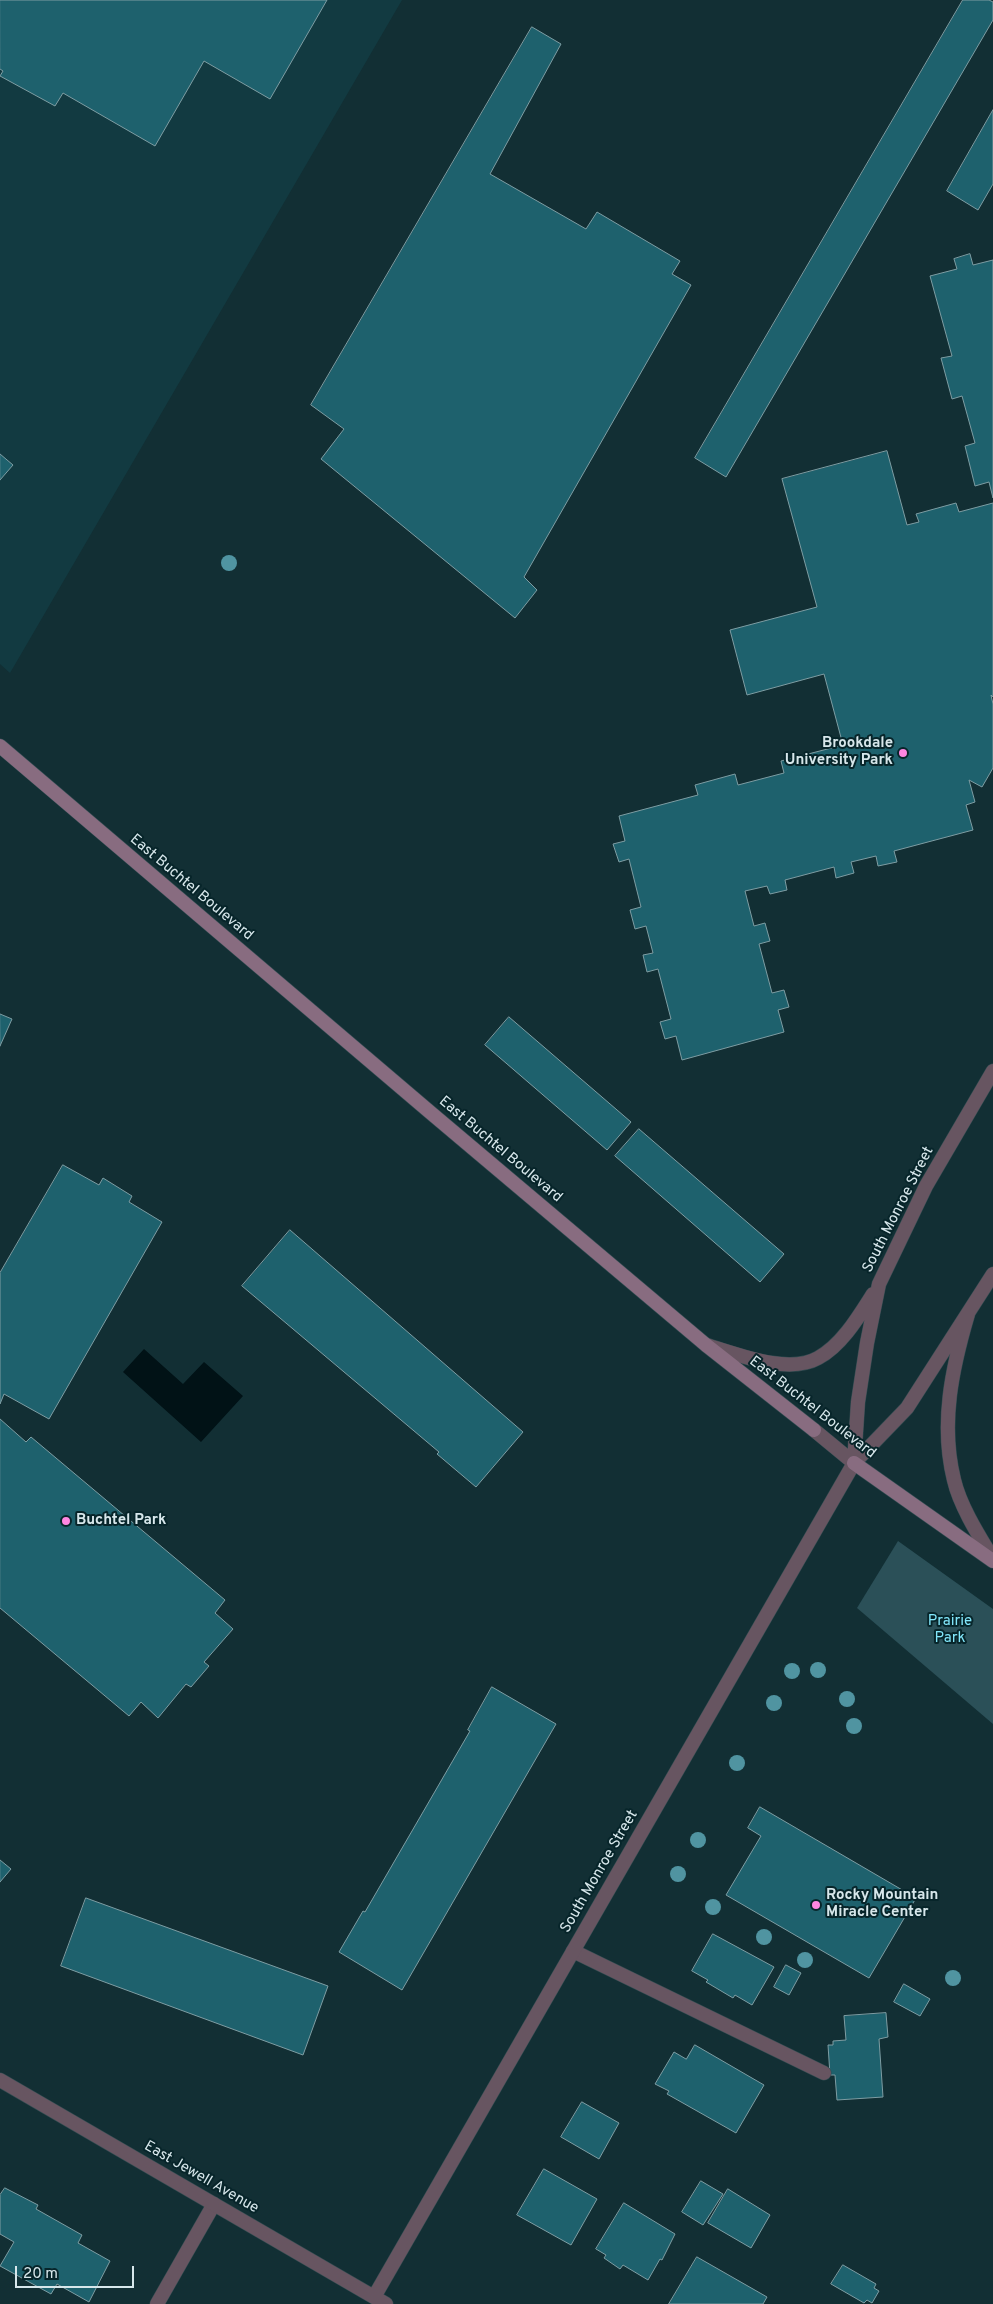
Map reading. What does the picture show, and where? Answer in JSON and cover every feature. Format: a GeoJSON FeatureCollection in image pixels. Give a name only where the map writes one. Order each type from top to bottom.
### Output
{"type":"FeatureCollection","features":[{"type":"Feature","properties":{"kind":"main road","name":"East Buchtel Boulevard"},"geometry":{"type":"LineString","coordinates":[[0,746],[368,1061],[706,1345],[814,1430]]}},
{"type":"Feature","properties":{"kind":"main road","name":"East Buchtel Boulevard"},"geometry":{"type":"LineString","coordinates":[[854,1463],[993,1560]]}},
{"type":"Feature","properties":{"kind":"street","name":"South Monroe Street"},"geometry":{"type":"LineString","coordinates":[[854,1463],[858,1402],[879,1284],[926,1186],[993,1071]]}},
{"type":"Feature","properties":{"kind":"street","name":"South Monroe Street"},"geometry":{"type":"LineString","coordinates":[[380,2301],[573,1951],[854,1463],[907,1408],[993,1274]]}},
{"type":"Feature","properties":{"kind":"street"},"geometry":{"type":"LineString","coordinates":[[706,1345],[771,1362],[786,1364],[817,1359],[830,1350],[862,1311],[879,1284]]}},
{"type":"Feature","properties":{"kind":"street"},"geometry":{"type":"LineString","coordinates":[[968,1314],[952,1372],[948,1441],[954,1481],[993,1560]]}},
{"type":"Feature","properties":{"kind":"street","name":"East Buchtel Boulevard"},"geometry":{"type":"LineString","coordinates":[[814,1430],[854,1463]]}},
{"type":"Feature","properties":{"kind":"street"},"geometry":{"type":"LineString","coordinates":[[573,1951],[824,2073]]}},
{"type":"Feature","properties":{"kind":"street","name":"East Jewell Avenue"},"geometry":{"type":"LineString","coordinates":[[0,2080],[380,2301]]}},
{"type":"Feature","properties":{"kind":"street"},"geometry":{"type":"LineString","coordinates":[[156,2304],[214,2204]]}},
{"type":"Feature","properties":{"kind":"shaded area"},"geometry":{"type":"Polygon","coordinates":[[[0,0],[402,0],[10,673],[0,664],[0,0]]]}},
{"type":"Feature","properties":{"kind":"shaded area"},"geometry":{"type":"Polygon","coordinates":[[[144,1349],[183,1384],[204,1362],[243,1396],[201,1442],[123,1372],[144,1349]]]}},
{"type":"Feature","properties":{"kind":"green space","name":"Prairie Park"},"geometry":{"type":"Polygon","coordinates":[[[898,1541],[993,1609],[993,1724],[857,1608],[898,1541]]]}},
{"type":"Feature","properties":{"kind":"building"},"geometry":{"type":"Polygon","coordinates":[[[0,0],[327,0],[270,99],[204,61],[155,146],[63,93],[55,106],[0,76],[3,71],[0,69],[0,0]]]}},
{"type":"Feature","properties":{"kind":"building"},"geometry":{"type":"Polygon","coordinates":[[[963,0],[989,0],[993,2],[993,20],[726,477],[695,458],[963,0]]]}},
{"type":"Feature","properties":{"kind":"building"},"geometry":{"type":"Polygon","coordinates":[[[532,27],[561,44],[490,174],[586,229],[597,212],[680,261],[672,274],[691,285],[524,577],[537,590],[515,618],[321,459],[344,429],[311,405],[532,27]]]}},
{"type":"Feature","properties":{"kind":"building"},"geometry":{"type":"Polygon","coordinates":[[[993,110],[993,184],[978,210],[947,191],[993,110]]]}},
{"type":"Feature","properties":{"kind":"building"},"geometry":{"type":"Polygon","coordinates":[[[970,254],[973,265],[993,260],[993,498],[989,482],[975,486],[965,446],[975,443],[962,396],[952,399],[941,358],[952,356],[930,276],[957,269],[954,259],[970,254]]]}},
{"type":"Feature","properties":{"kind":"building","name":"Brookdale University Park"},"geometry":{"type":"Polygon","coordinates":[[[887,451],[907,525],[919,522],[916,514],[956,503],[959,512],[993,503],[993,697],[991,695],[993,704],[993,768],[982,787],[969,780],[975,802],[966,805],[973,830],[894,851],[897,862],[878,866],[876,856],[851,862],[854,873],[836,878],[834,867],[785,880],[787,890],[770,894],[767,886],[745,891],[754,926],[765,923],[770,941],[759,944],[772,993],[784,990],[789,1007],[778,1010],[784,1032],[682,1060],[676,1036],[665,1039],[660,1022],[671,1019],[658,969],[647,972],[643,955],[653,953],[646,926],[635,929],[630,910],[641,907],[629,859],[619,862],[613,844],[625,841],[619,816],[698,795],[695,785],[735,774],[738,785],[784,773],[781,761],[843,745],[824,674],[747,695],[730,630],[817,607],[782,479],[887,451]]]}},
{"type":"Feature","properties":{"kind":"building"},"geometry":{"type":"Polygon","coordinates":[[[0,454],[13,465],[0,480],[0,454]]]}},
{"type":"Feature","properties":{"kind":"building"},"geometry":{"type":"Polygon","coordinates":[[[0,1014],[12,1019],[0,1046],[0,1014]]]}},
{"type":"Feature","properties":{"kind":"building"},"geometry":{"type":"Polygon","coordinates":[[[509,1017],[631,1122],[607,1150],[485,1045],[509,1017]]]}},
{"type":"Feature","properties":{"kind":"building"},"geometry":{"type":"Polygon","coordinates":[[[639,1129],[784,1254],[760,1282],[615,1156],[639,1129]]]}},
{"type":"Feature","properties":{"kind":"building"},"geometry":{"type":"Polygon","coordinates":[[[63,1165],[99,1185],[103,1178],[132,1196],[129,1202],[162,1222],[49,1419],[4,1394],[0,1404],[0,1273],[63,1165]]]}},
{"type":"Feature","properties":{"kind":"building"},"geometry":{"type":"Polygon","coordinates":[[[290,1230],[523,1432],[476,1487],[437,1454],[439,1452],[242,1286],[290,1230]]]}},
{"type":"Feature","properties":{"kind":"building","name":"Buchtel Park"},"geometry":{"type":"Polygon","coordinates":[[[0,1419],[26,1442],[31,1437],[225,1600],[215,1613],[233,1629],[204,1662],[209,1666],[191,1687],[186,1684],[158,1718],[141,1702],[129,1716],[0,1608],[0,1419]]]}},
{"type":"Feature","properties":{"kind":"building"},"geometry":{"type":"Polygon","coordinates":[[[492,1687],[556,1724],[402,1990],[339,1952],[363,1911],[365,1912],[470,1731],[468,1730],[492,1687]]]}},
{"type":"Feature","properties":{"kind":"building"},"geometry":{"type":"Polygon","coordinates":[[[760,1807],[916,1898],[869,1978],[726,1895],[761,1836],[748,1828],[760,1807]]]}},
{"type":"Feature","properties":{"kind":"building"},"geometry":{"type":"Polygon","coordinates":[[[0,1860],[11,1869],[0,1882],[0,1860]]]}},
{"type":"Feature","properties":{"kind":"building"},"geometry":{"type":"Polygon","coordinates":[[[86,1898],[328,1986],[303,2055],[61,1966],[86,1898]]]}},
{"type":"Feature","properties":{"kind":"building"},"geometry":{"type":"Polygon","coordinates":[[[713,1934],[774,1967],[752,2005],[735,1995],[733,1998],[692,1971],[713,1934]]]}},
{"type":"Feature","properties":{"kind":"building"},"geometry":{"type":"Polygon","coordinates":[[[786,1965],[801,1973],[789,1995],[774,1987],[786,1965]]]}},
{"type":"Feature","properties":{"kind":"building"},"geometry":{"type":"Polygon","coordinates":[[[904,1984],[930,1999],[920,2016],[894,2002],[904,1984]]]}},
{"type":"Feature","properties":{"kind":"building"},"geometry":{"type":"Polygon","coordinates":[[[886,2013],[888,2037],[879,2039],[883,2097],[837,2100],[835,2075],[830,2075],[828,2045],[833,2045],[833,2041],[846,2040],[844,2016],[886,2013]]]}},
{"type":"Feature","properties":{"kind":"building"},"geometry":{"type":"Polygon","coordinates":[[[695,2045],[764,2085],[736,2133],[667,2094],[669,2091],[655,2084],[674,2052],[686,2059],[695,2045]]]}},
{"type":"Feature","properties":{"kind":"building"},"geometry":{"type":"Polygon","coordinates":[[[582,2102],[619,2123],[599,2159],[561,2137],[582,2102]]]}},
{"type":"Feature","properties":{"kind":"building"},"geometry":{"type":"Polygon","coordinates":[[[544,2169],[597,2199],[571,2245],[517,2215],[544,2169]]]}},
{"type":"Feature","properties":{"kind":"building"},"geometry":{"type":"Polygon","coordinates":[[[701,2181],[723,2194],[703,2225],[682,2212],[701,2181]]]}},
{"type":"Feature","properties":{"kind":"building"},"geometry":{"type":"Polygon","coordinates":[[[5,2188],[38,2205],[36,2209],[82,2235],[78,2243],[110,2261],[89,2302],[57,2284],[51,2294],[0,2266],[14,2242],[0,2234],[0,2195],[5,2188]]]}},
{"type":"Feature","properties":{"kind":"building"},"geometry":{"type":"Polygon","coordinates":[[[728,2189],[770,2215],[751,2248],[708,2223],[728,2189]]]}},
{"type":"Feature","properties":{"kind":"building"},"geometry":{"type":"Polygon","coordinates":[[[624,2203],[675,2234],[662,2260],[660,2259],[648,2280],[623,2265],[620,2269],[604,2258],[606,2255],[596,2249],[624,2203]]]}},
{"type":"Feature","properties":{"kind":"building"},"geometry":{"type":"Polygon","coordinates":[[[697,2257],[767,2297],[763,2304],[669,2304],[697,2257]]]}},
{"type":"Feature","properties":{"kind":"building"},"geometry":{"type":"Polygon","coordinates":[[[843,2265],[876,2284],[874,2288],[879,2291],[872,2303],[867,2300],[864,2303],[831,2284],[843,2265]]]}},
{"type":"Feature","properties":{"kind":"place","name":"Brookdale University Park"},"geometry":{"type":"Point","coordinates":[903,753]}},
{"type":"Feature","properties":{"kind":"place","name":"Buchtel Park"},"geometry":{"type":"Point","coordinates":[66,1521]}},
{"type":"Feature","properties":{"kind":"place","name":"Rocky Mountain Miracle Center"},"geometry":{"type":"Point","coordinates":[816,1905]}}]}
